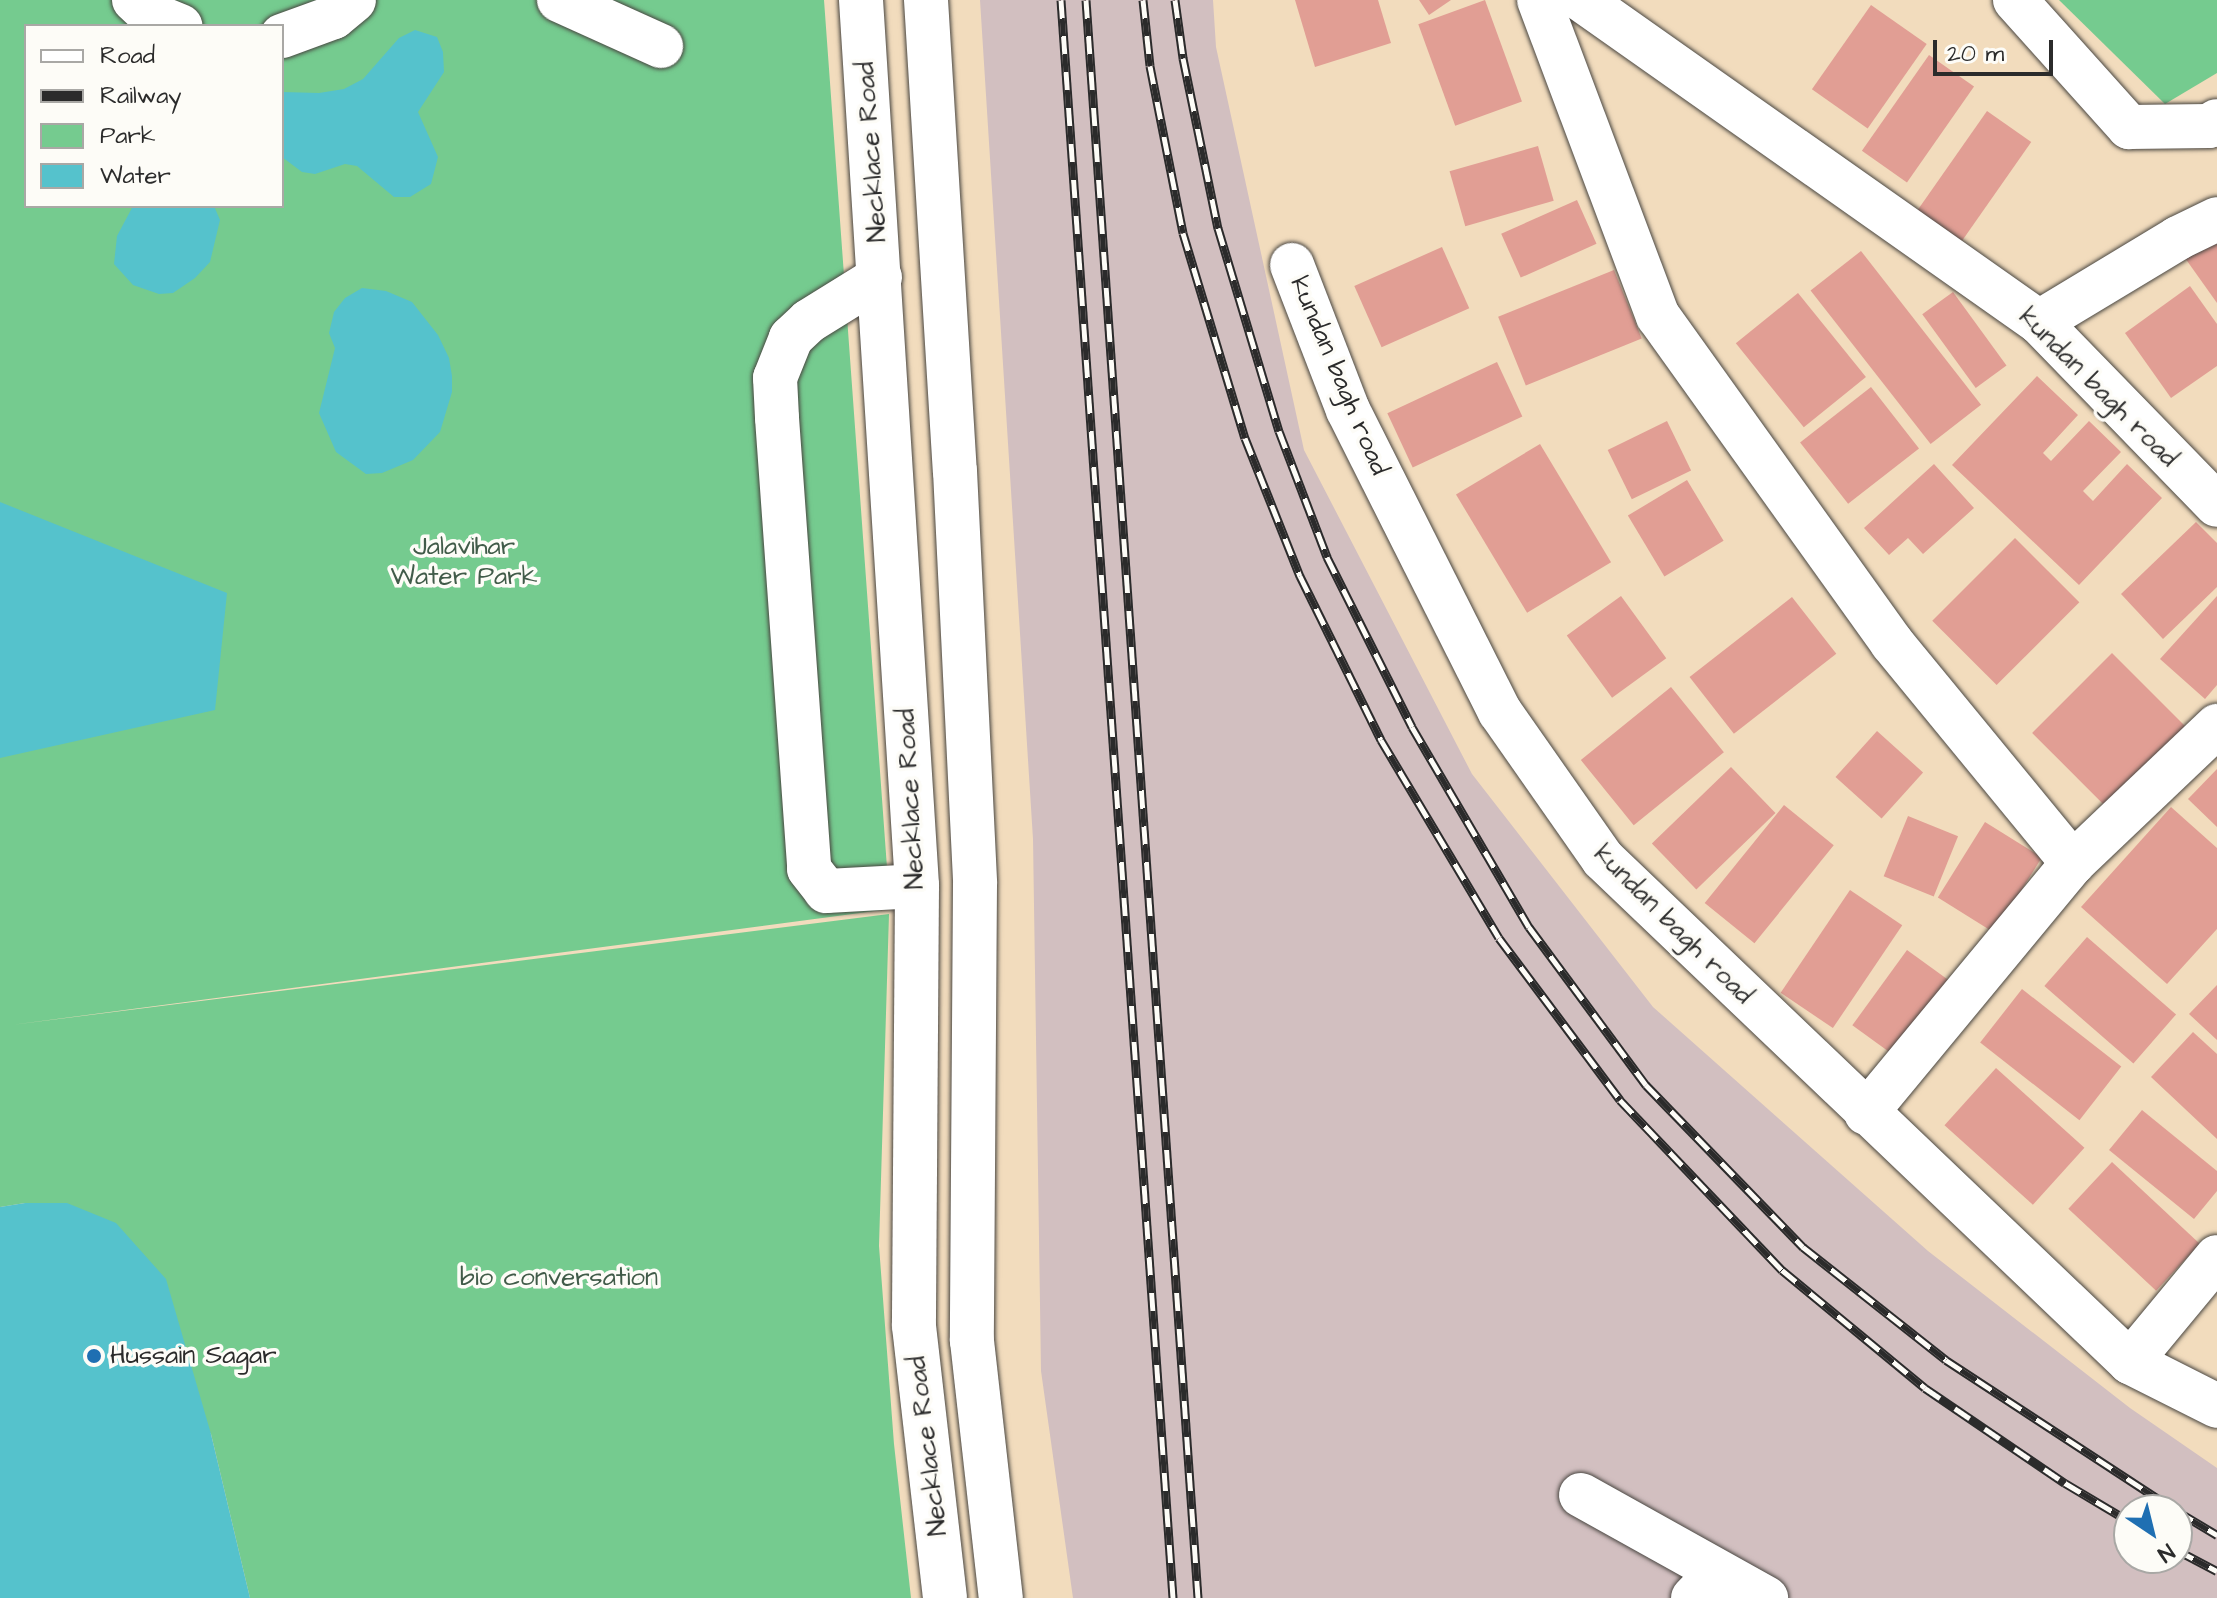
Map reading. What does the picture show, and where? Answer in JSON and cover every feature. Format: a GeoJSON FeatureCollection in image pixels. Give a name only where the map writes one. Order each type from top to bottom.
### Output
{"type":"FeatureCollection","features":[{"type":"Feature","properties":{"kind":"street"},"geometry":{"type":"LineString","coordinates":[[134,0],[148,13],[175,24]]}},
{"type":"Feature","properties":{"kind":"street"},"geometry":{"type":"LineString","coordinates":[[284,35],[334,17],[354,0]]}},
{"type":"Feature","properties":{"kind":"street"},"geometry":{"type":"LineString","coordinates":[[559,0],[661,46]]}},
{"type":"Feature","properties":{"kind":"street"},"geometry":{"type":"LineString","coordinates":[[1539,0],[1658,316],[1892,643],[2073,863]]}},
{"type":"Feature","properties":{"kind":"street","name":"kundan bagh road"},"geometry":{"type":"LineString","coordinates":[[1582,0],[2039,322],[2217,505]]}},
{"type":"Feature","properties":{"kind":"street"},"geometry":{"type":"LineString","coordinates":[[2015,0],[2129,127],[2209,126],[2217,121]]}},
{"type":"Feature","properties":{"kind":"street"},"geometry":{"type":"LineString","coordinates":[[862,17],[927,15],[975,884],[972,1341],[1001,1598]]}},
{"type":"Feature","properties":{"kind":"street","name":"Necklace Road"},"geometry":{"type":"LineString","coordinates":[[862,17],[917,886],[914,1326],[945,1598]]}},
{"type":"Feature","properties":{"kind":"street"},"geometry":{"type":"LineString","coordinates":[[875,187],[938,181]]}},
{"type":"Feature","properties":{"kind":"street"},"geometry":{"type":"LineString","coordinates":[[2039,322],[2178,238],[2217,219]]}},
{"type":"Feature","properties":{"kind":"street","name":"kundan bagh road"},"geometry":{"type":"LineString","coordinates":[[1292,265],[1348,410],[1500,712],[1603,859],[2130,1362],[2217,1406]]}},
{"type":"Feature","properties":{"kind":"street"},"geometry":{"type":"LineString","coordinates":[[880,277],[809,321],[791,338],[775,378],[777,418],[809,869],[826,891],[917,886]]}},
{"type":"Feature","properties":{"kind":"street"},"geometry":{"type":"LineString","coordinates":[[1866,1113],[2073,863],[2217,726]]}},
{"type":"Feature","properties":{"kind":"street"},"geometry":{"type":"LineString","coordinates":[[2130,1362],[2217,1257]]}},
{"type":"Feature","properties":{"kind":"street"},"geometry":{"type":"LineString","coordinates":[[1581,1495],[1706,1585],[1766,1598]]}},
{"type":"Feature","properties":{"kind":"shaded area"},"geometry":{"type":"Polygon","coordinates":[[[980,0],[1213,0],[1216,47],[1304,450],[1472,774],[1653,1007],[1928,1251],[2130,1408],[2217,1468],[2217,1598],[1073,1598],[1041,1371],[1033,839],[980,0]]]}},
{"type":"Feature","properties":{"kind":"green space","name":"Jalavihar Water Park"},"geometry":{"type":"Polygon","coordinates":[[[0,0],[824,0],[890,909],[11,1025],[889,914],[879,1246],[894,1444],[911,1598],[250,1598],[211,1434],[25,1203],[0,1207],[0,0]]]}},
{"type":"Feature","properties":{"kind":"green space"},"geometry":{"type":"Polygon","coordinates":[[[2059,0],[2217,0],[2217,73],[2165,104],[2059,0]]]}},
{"type":"Feature","properties":{"kind":"water"},"geometry":{"type":"Polygon","coordinates":[[[415,30],[437,37],[443,52],[444,72],[418,112],[438,157],[431,184],[410,197],[394,197],[357,166],[345,164],[315,174],[302,172],[284,158],[284,92],[319,93],[344,89],[363,79],[399,38],[415,30]]]}},
{"type":"Feature","properties":{"kind":"water"},"geometry":{"type":"Polygon","coordinates":[[[132,208],[215,208],[220,220],[210,262],[195,278],[173,293],[159,294],[133,285],[114,264],[117,236],[132,208]]]}},
{"type":"Feature","properties":{"kind":"water"},"geometry":{"type":"Polygon","coordinates":[[[362,288],[386,291],[412,302],[438,335],[449,358],[452,376],[452,392],[440,432],[413,460],[382,473],[366,474],[336,452],[319,413],[335,348],[329,333],[334,312],[345,298],[362,288]]]}},
{"type":"Feature","properties":{"kind":"water"},"geometry":{"type":"Polygon","coordinates":[[[0,502],[227,593],[215,710],[0,758],[0,502]]]}},
{"type":"Feature","properties":{"kind":"water","name":"Hussain Sagar"},"geometry":{"type":"Polygon","coordinates":[[[25,1203],[67,1203],[116,1223],[166,1279],[211,1434],[250,1598],[0,1598],[0,1207],[25,1203]]]}},
{"type":"Feature","properties":{"kind":"building"},"geometry":{"type":"Polygon","coordinates":[[[1295,0],[1378,0],[1391,43],[1315,67],[1295,0]]]}},
{"type":"Feature","properties":{"kind":"building"},"geometry":{"type":"Polygon","coordinates":[[[1419,0],[1451,0],[1429,15],[1419,0]]]}},
{"type":"Feature","properties":{"kind":"building"},"geometry":{"type":"Polygon","coordinates":[[[1485,0],[1522,101],[1455,126],[1418,24],[1485,0]]]}},
{"type":"Feature","properties":{"kind":"building"},"geometry":{"type":"Polygon","coordinates":[[[1871,5],[1927,44],[1868,128],[1812,89],[1871,5]]]}},
{"type":"Feature","properties":{"kind":"building"},"geometry":{"type":"Polygon","coordinates":[[[1929,55],[1974,87],[1907,182],[1862,151],[1929,55]]]}},
{"type":"Feature","properties":{"kind":"building"},"geometry":{"type":"Polygon","coordinates":[[[1987,111],[2031,142],[1961,243],[1916,212],[1987,111]]]}},
{"type":"Feature","properties":{"kind":"building"},"geometry":{"type":"Polygon","coordinates":[[[1538,146],[1554,201],[1465,226],[1450,171],[1538,146]]]}},
{"type":"Feature","properties":{"kind":"building"},"geometry":{"type":"Polygon","coordinates":[[[1577,200],[1597,244],[1521,278],[1501,234],[1577,200]]]}},
{"type":"Feature","properties":{"kind":"building"},"geometry":{"type":"Polygon","coordinates":[[[2217,235],[2217,303],[2185,258],[2217,235]]]}},
{"type":"Feature","properties":{"kind":"building"},"geometry":{"type":"Polygon","coordinates":[[[1442,247],[1469,308],[1382,347],[1354,286],[1442,247]]]}},
{"type":"Feature","properties":{"kind":"building"},"geometry":{"type":"Polygon","coordinates":[[[1861,251],[1981,405],[1931,444],[1811,290],[1861,251]]]}},
{"type":"Feature","properties":{"kind":"building"},"geometry":{"type":"Polygon","coordinates":[[[1614,270],[1642,339],[1526,385],[1498,317],[1614,270]]]}},
{"type":"Feature","properties":{"kind":"building"},"geometry":{"type":"Polygon","coordinates":[[[2190,286],[2217,324],[2217,366],[2171,398],[2125,333],[2190,286]]]}},
{"type":"Feature","properties":{"kind":"building"},"geometry":{"type":"Polygon","coordinates":[[[1953,292],[2006,366],[1976,388],[1922,314],[1953,292]]]}},
{"type":"Feature","properties":{"kind":"building"},"geometry":{"type":"Polygon","coordinates":[[[1798,293],[1866,377],[1804,427],[1736,343],[1798,293]]]}},
{"type":"Feature","properties":{"kind":"building"},"geometry":{"type":"Polygon","coordinates":[[[1497,362],[1522,416],[1413,468],[1387,413],[1497,362]]]}},
{"type":"Feature","properties":{"kind":"building"},"geometry":{"type":"Polygon","coordinates":[[[2037,376],[2078,415],[2043,453],[2051,461],[2089,421],[2121,452],[2083,491],[2093,501],[2127,464],[2162,498],[2079,585],[1952,465],[2037,376]]]}},
{"type":"Feature","properties":{"kind":"building"},"geometry":{"type":"Polygon","coordinates":[[[1871,387],[1919,448],[1848,504],[1800,442],[1871,387]]]}},
{"type":"Feature","properties":{"kind":"building"},"geometry":{"type":"Polygon","coordinates":[[[1667,421],[1691,470],[1632,499],[1608,450],[1667,421]]]}},
{"type":"Feature","properties":{"kind":"building"},"geometry":{"type":"Polygon","coordinates":[[[1540,444],[1611,562],[1527,613],[1456,494],[1540,444]]]}},
{"type":"Feature","properties":{"kind":"building"},"geometry":{"type":"Polygon","coordinates":[[[1934,464],[1974,508],[1923,554],[1908,538],[1889,555],[1864,528],[1934,464]]]}},
{"type":"Feature","properties":{"kind":"building"},"geometry":{"type":"Polygon","coordinates":[[[1687,480],[1724,541],[1664,576],[1628,516],[1687,480]]]}},
{"type":"Feature","properties":{"kind":"building"},"geometry":{"type":"Polygon","coordinates":[[[2196,522],[2217,543],[2217,587],[2163,639],[2121,594],[2196,522]]]}},
{"type":"Feature","properties":{"kind":"building"},"geometry":{"type":"Polygon","coordinates":[[[2015,538],[2079,602],[1997,685],[1932,621],[2015,538]]]}},
{"type":"Feature","properties":{"kind":"building"},"geometry":{"type":"Polygon","coordinates":[[[1621,596],[1666,658],[1612,698],[1567,635],[1621,596]]]}},
{"type":"Feature","properties":{"kind":"building"},"geometry":{"type":"Polygon","coordinates":[[[2217,596],[2217,685],[2205,699],[2160,659],[2217,596]]]}},
{"type":"Feature","properties":{"kind":"building"},"geometry":{"type":"Polygon","coordinates":[[[1792,597],[1836,654],[1734,734],[1690,677],[1792,597]]]}},
{"type":"Feature","properties":{"kind":"building"},"geometry":{"type":"Polygon","coordinates":[[[2112,653],[2190,731],[2111,811],[2032,733],[2112,653]]]}},
{"type":"Feature","properties":{"kind":"building"},"geometry":{"type":"Polygon","coordinates":[[[1671,687],[1724,752],[1634,825],[1581,760],[1671,687]]]}},
{"type":"Feature","properties":{"kind":"building"},"geometry":{"type":"Polygon","coordinates":[[[1877,731],[1923,772],[1882,819],[1836,777],[1877,731]]]}},
{"type":"Feature","properties":{"kind":"building"},"geometry":{"type":"Polygon","coordinates":[[[1731,767],[1775,813],[1696,889],[1652,843],[1731,767]]]}},
{"type":"Feature","properties":{"kind":"building"},"geometry":{"type":"Polygon","coordinates":[[[2217,769],[2217,827],[2188,799],[2217,769]]]}},
{"type":"Feature","properties":{"kind":"building"},"geometry":{"type":"Polygon","coordinates":[[[1784,805],[1834,845],[1754,943],[1705,903],[1784,805]]]}},
{"type":"Feature","properties":{"kind":"building"},"geometry":{"type":"Polygon","coordinates":[[[2171,807],[2217,848],[2217,929],[2167,984],[2081,907],[2171,807]]]}},
{"type":"Feature","properties":{"kind":"building"},"geometry":{"type":"Polygon","coordinates":[[[1908,816],[1958,836],[1934,896],[1884,876],[1908,816]]]}},
{"type":"Feature","properties":{"kind":"building"},"geometry":{"type":"Polygon","coordinates":[[[1985,822],[2042,858],[1995,933],[1938,897],[1985,822]]]}},
{"type":"Feature","properties":{"kind":"building"},"geometry":{"type":"Polygon","coordinates":[[[1850,890],[1902,925],[1833,1028],[1781,993],[1850,890]]]}},
{"type":"Feature","properties":{"kind":"building"},"geometry":{"type":"Polygon","coordinates":[[[2087,937],[2176,1014],[2133,1063],[2044,986],[2087,937]]]}},
{"type":"Feature","properties":{"kind":"building"},"geometry":{"type":"Polygon","coordinates":[[[1907,950],[1956,986],[1902,1061],[1852,1025],[1907,950]]]}},
{"type":"Feature","properties":{"kind":"building"},"geometry":{"type":"Polygon","coordinates":[[[2217,985],[2217,1040],[2189,1014],[2217,985]]]}},
{"type":"Feature","properties":{"kind":"building"},"geometry":{"type":"Polygon","coordinates":[[[2022,989],[2121,1067],[2079,1120],[1980,1043],[2022,989]]]}},
{"type":"Feature","properties":{"kind":"building"},"geometry":{"type":"Polygon","coordinates":[[[2193,1032],[2217,1054],[2217,1139],[2151,1077],[2193,1032]]]}},
{"type":"Feature","properties":{"kind":"building"},"geometry":{"type":"Polygon","coordinates":[[[1996,1068],[2084,1148],[2033,1205],[1944,1125],[1996,1068]]]}},
{"type":"Feature","properties":{"kind":"building"},"geometry":{"type":"Polygon","coordinates":[[[2142,1110],[2217,1171],[2217,1191],[2194,1219],[2109,1150],[2142,1110]]]}},
{"type":"Feature","properties":{"kind":"building"},"geometry":{"type":"Polygon","coordinates":[[[2112,1162],[2200,1244],[2156,1291],[2068,1209],[2112,1162]]]}},
{"type":"Feature","properties":{"kind":"railway"},"geometry":{"type":"LineString","coordinates":[[1061,0],[1173,1598]]}},
{"type":"Feature","properties":{"kind":"railway"},"geometry":{"type":"LineString","coordinates":[[1086,0],[1198,1598]]}},
{"type":"Feature","properties":{"kind":"railway"},"geometry":{"type":"LineString","coordinates":[[1143,0],[1150,66],[1183,233],[1245,438],[1300,576],[1381,740],[1499,938],[1620,1100],[1782,1270],[1925,1388],[2065,1483],[2113,1512]]}},
{"type":"Feature","properties":{"kind":"railway"},"geometry":{"type":"LineString","coordinates":[[1175,0],[1183,58],[1218,228],[1279,431],[1327,557],[1412,727],[1529,927],[1646,1085],[1803,1247],[1946,1360],[2151,1494]]}},
{"type":"Feature","properties":{"kind":"railway"},"geometry":{"type":"LineString","coordinates":[[2193,1521],[2217,1535]]}},
{"type":"Feature","properties":{"kind":"railway"},"geometry":{"type":"LineString","coordinates":[[2193,1558],[2217,1571]]}},
{"type":"Feature","properties":{"kind":"place","name":"Hussain Sagar"},"geometry":{"type":"Point","coordinates":[94,1356]}},
{"type":"Feature","properties":{"kind":"park label","name":"bio conversation"},"geometry":{"type":"Point","coordinates":[559,1278]}}]}
